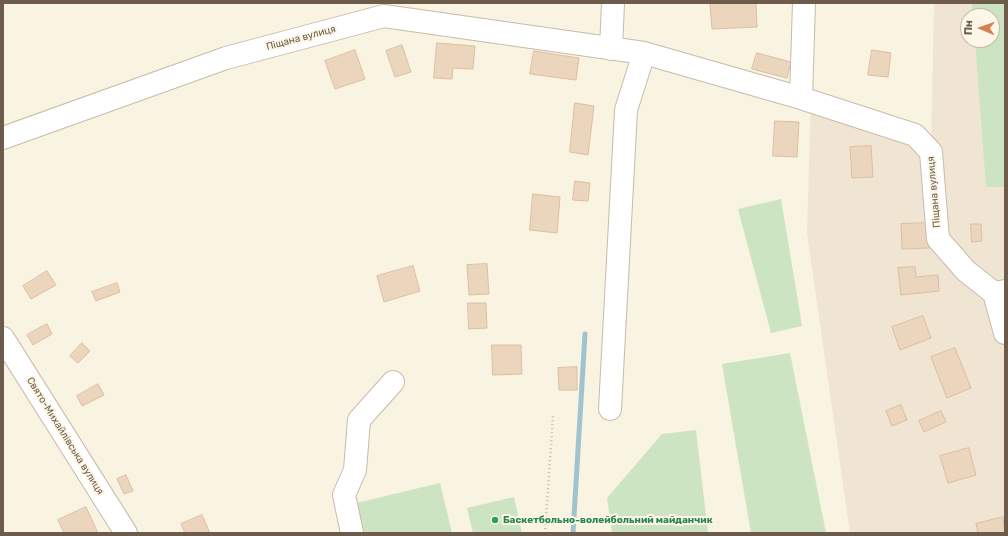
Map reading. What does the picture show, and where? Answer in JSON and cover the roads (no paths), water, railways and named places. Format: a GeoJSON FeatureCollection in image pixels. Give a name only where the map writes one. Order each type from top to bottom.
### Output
{"type":"FeatureCollection","features":[{"type":"Feature","properties":{"kind":"street"},"geometry":{"type":"LineString","coordinates":[[611,49],[613,3]]}},
{"type":"Feature","properties":{"kind":"street"},"geometry":{"type":"LineString","coordinates":[[801,98],[804,3]]}},
{"type":"Feature","properties":{"kind":"street","name":"Піщана вулиця"},"geometry":{"type":"LineString","coordinates":[[3,138],[226,58],[384,16],[644,53],[801,98],[915,135],[931,152],[938,239],[966,271],[1000,292]]}},
{"type":"Feature","properties":{"kind":"street"},"geometry":{"type":"LineString","coordinates":[[610,409],[626,110],[644,53]]}},
{"type":"Feature","properties":{"kind":"street"},"geometry":{"type":"LineString","coordinates":[[1000,292],[1005,333]]}},
{"type":"Feature","properties":{"kind":"street","name":"Свято-Михайлівська вулиця"},"geometry":{"type":"LineString","coordinates":[[3,338],[126,533]]}},
{"type":"Feature","properties":{"kind":"street"},"geometry":{"type":"LineString","coordinates":[[352,533],[344,495],[354,470],[359,420],[393,382]]}},
{"type":"Feature","properties":{"kind":"waterway"},"geometry":{"type":"LineString","coordinates":[[573,533],[585,334]]}},
{"type":"Feature","properties":{"kind":"place","name":"Баскетбольно-волейбольний майданчик"},"geometry":{"type":"Point","coordinates":[495,520]}}]}
